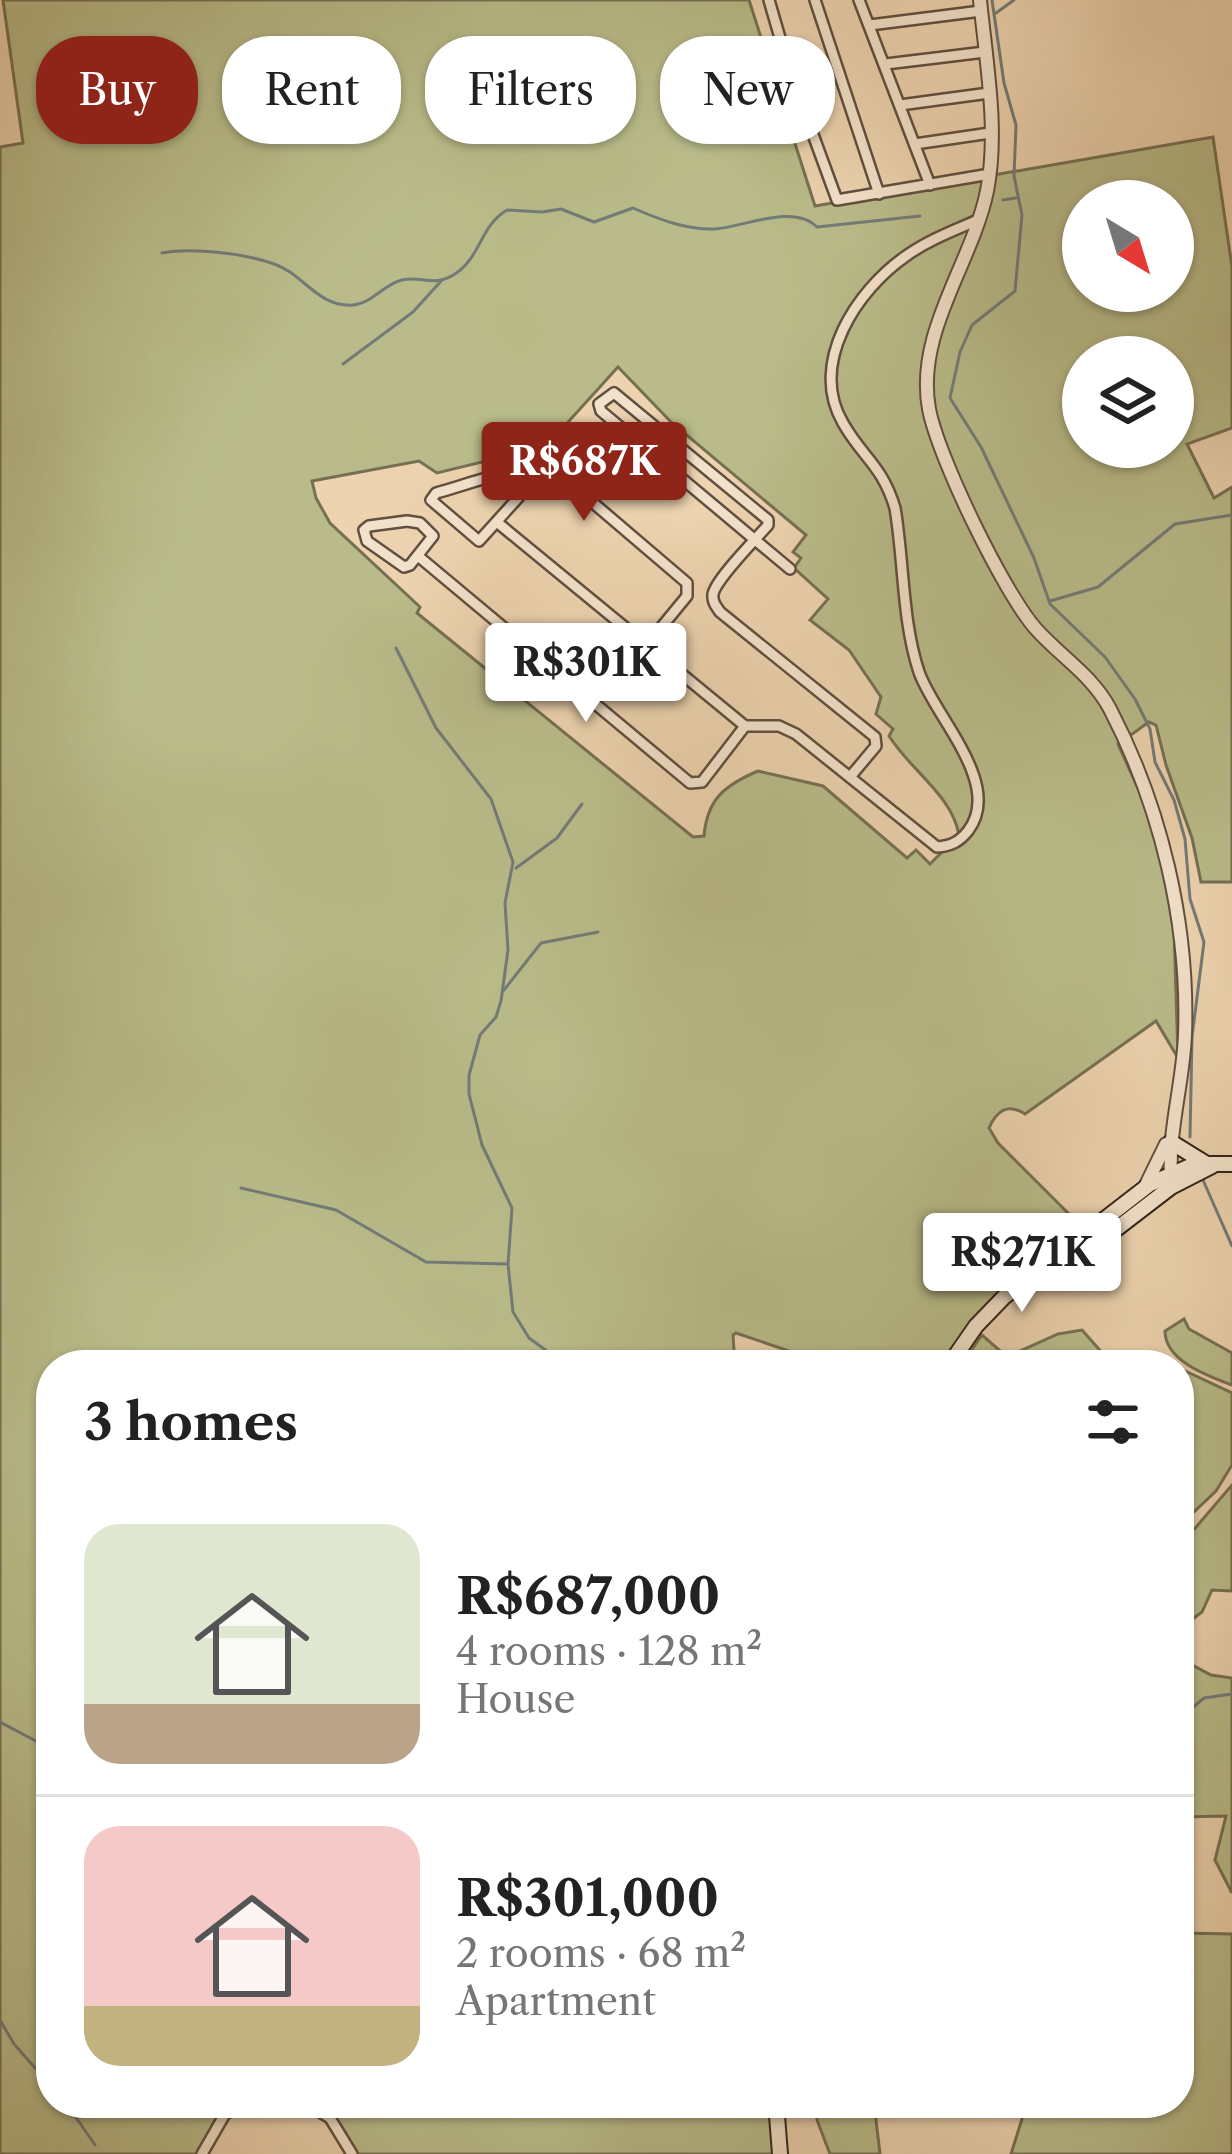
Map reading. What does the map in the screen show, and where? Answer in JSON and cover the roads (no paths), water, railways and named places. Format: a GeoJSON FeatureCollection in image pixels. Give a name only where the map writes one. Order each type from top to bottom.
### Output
{"type":"FeatureCollection","features":[{"type":"Feature","properties":{"kind":"main road"},"geometry":{"type":"LineString","coordinates":[[1171,1137],[1218,1163]]}},
{"type":"Feature","properties":{"kind":"main road"},"geometry":{"type":"LineString","coordinates":[[960,1350],[1004,1297],[1141,1192],[1218,1163]]}},
{"type":"Feature","properties":{"kind":"main road"},"geometry":{"type":"LineString","coordinates":[[1072,1248],[1115,1230],[1170,1180]]}},
{"type":"Feature","properties":{"kind":"main road"},"geometry":{"type":"LineString","coordinates":[[777,2118],[780,2154]]}},
{"type":"Feature","properties":{"kind":"street"},"geometry":{"type":"LineString","coordinates":[[769,0],[788,69],[834,196],[844,201],[989,174]]}},
{"type":"Feature","properties":{"kind":"street"},"geometry":{"type":"LineString","coordinates":[[815,0],[879,194]]}},
{"type":"Feature","properties":{"kind":"street"},"geometry":{"type":"LineString","coordinates":[[859,0],[930,185]]}},
{"type":"Feature","properties":{"kind":"street"},"geometry":{"type":"LineString","coordinates":[[870,25],[980,6],[989,174],[980,219],[927,365],[930,415],[967,505],[1024,615],[1078,668],[1108,706],[1163,838],[1172,879],[1185,1022],[1170,1180]]}},
{"type":"Feature","properties":{"kind":"street"},"geometry":{"type":"LineString","coordinates":[[886,64],[985,52]]}},
{"type":"Feature","properties":{"kind":"street"},"geometry":{"type":"LineString","coordinates":[[900,105],[988,93]]}},
{"type":"Feature","properties":{"kind":"street"},"geometry":{"type":"LineString","coordinates":[[915,144],[989,133]]}},
{"type":"Feature","properties":{"kind":"street"},"geometry":{"type":"LineString","coordinates":[[498,523],[745,726],[779,726],[796,734],[925,841],[937,847],[959,841],[972,826],[976,810],[973,772],[918,670],[888,482],[843,423],[832,378],[834,351],[846,323],[882,276],[931,241],[980,219]]}},
{"type":"Feature","properties":{"kind":"street"},"geometry":{"type":"LineString","coordinates":[[790,569],[755,540],[601,411],[599,404],[606,395],[614,393],[768,520],[755,540],[715,589],[715,604],[875,736],[876,746],[850,777]]}},
{"type":"Feature","properties":{"kind":"street"},"geometry":{"type":"LineString","coordinates":[[544,469],[483,539],[476,540],[433,506],[432,497],[544,469],[564,478],[687,584],[687,596],[645,646]]}},
{"type":"Feature","properties":{"kind":"street"},"geometry":{"type":"LineString","coordinates":[[407,520],[420,523],[433,536],[418,556],[407,567],[399,565],[367,541],[364,530],[407,520]]}},
{"type":"Feature","properties":{"kind":"street"},"geometry":{"type":"LineString","coordinates":[[418,556],[689,783],[702,782],[745,726]]}},
{"type":"Feature","properties":{"kind":"street"},"geometry":{"type":"LineString","coordinates":[[1141,1192],[1171,1137]]}},
{"type":"Feature","properties":{"kind":"street"},"geometry":{"type":"LineString","coordinates":[[202,2154],[224,2118]]}},
{"type":"Feature","properties":{"kind":"street"},"geometry":{"type":"LineString","coordinates":[[330,2118],[352,2154]]}},
{"type":"Feature","properties":{"kind":"waterway"},"geometry":{"type":"LineString","coordinates":[[992,0],[1004,83],[1016,125],[1014,176],[1022,215],[1015,291],[972,325],[960,352],[950,398],[981,447],[1034,558],[1050,604],[1105,657],[1135,699],[1150,729],[1155,762],[1174,800],[1185,839],[1190,899],[1204,942],[1192,1037],[1190,1137]]}},
{"type":"Feature","properties":{"kind":"waterway"},"geometry":{"type":"LineString","coordinates":[[996,13],[1014,0]]}},
{"type":"Feature","properties":{"kind":"waterway"},"geometry":{"type":"LineString","coordinates":[[1003,200],[1016,198]]}},
{"type":"Feature","properties":{"kind":"waterway"},"geometry":{"type":"LineString","coordinates":[[162,253],[246,256],[290,272],[326,299],[353,305],[402,280],[440,280],[455,274],[507,210],[561,209],[594,222],[633,208],[704,229],[782,217],[807,220],[817,227],[920,216]]}},
{"type":"Feature","properties":{"kind":"waterway"},"geometry":{"type":"LineString","coordinates":[[343,364],[413,312],[442,280]]}},
{"type":"Feature","properties":{"kind":"waterway"},"geometry":{"type":"LineString","coordinates":[[1050,601],[1098,587],[1175,524],[1232,515]]}},
{"type":"Feature","properties":{"kind":"waterway"},"geometry":{"type":"LineString","coordinates":[[396,648],[436,728],[491,799],[513,862],[505,903],[508,950],[501,1001],[496,1017],[480,1035],[469,1094],[482,1145],[512,1208],[508,1264],[513,1312],[529,1338],[545,1350]]}},
{"type":"Feature","properties":{"kind":"waterway"},"geometry":{"type":"LineString","coordinates":[[516,868],[557,838],[582,804]]}},
{"type":"Feature","properties":{"kind":"waterway"},"geometry":{"type":"LineString","coordinates":[[504,990],[541,943],[598,932]]}},
{"type":"Feature","properties":{"kind":"waterway"},"geometry":{"type":"LineString","coordinates":[[1203,1180],[1232,1246]]}},
{"type":"Feature","properties":{"kind":"waterway"},"geometry":{"type":"LineString","coordinates":[[241,1188],[336,1210],[426,1262],[507,1264]]}},
{"type":"Feature","properties":{"kind":"waterway"},"geometry":{"type":"LineString","coordinates":[[1194,1706],[1204,1698],[1232,1694]]}},
{"type":"Feature","properties":{"kind":"waterway"},"geometry":{"type":"LineString","coordinates":[[0,1722],[36,1741]]}},
{"type":"Feature","properties":{"kind":"waterway"},"geometry":{"type":"LineString","coordinates":[[0,2020],[36,2069]]}},
{"type":"Feature","properties":{"kind":"waterway"},"geometry":{"type":"LineString","coordinates":[[76,2118],[95,2145]]}}]}
